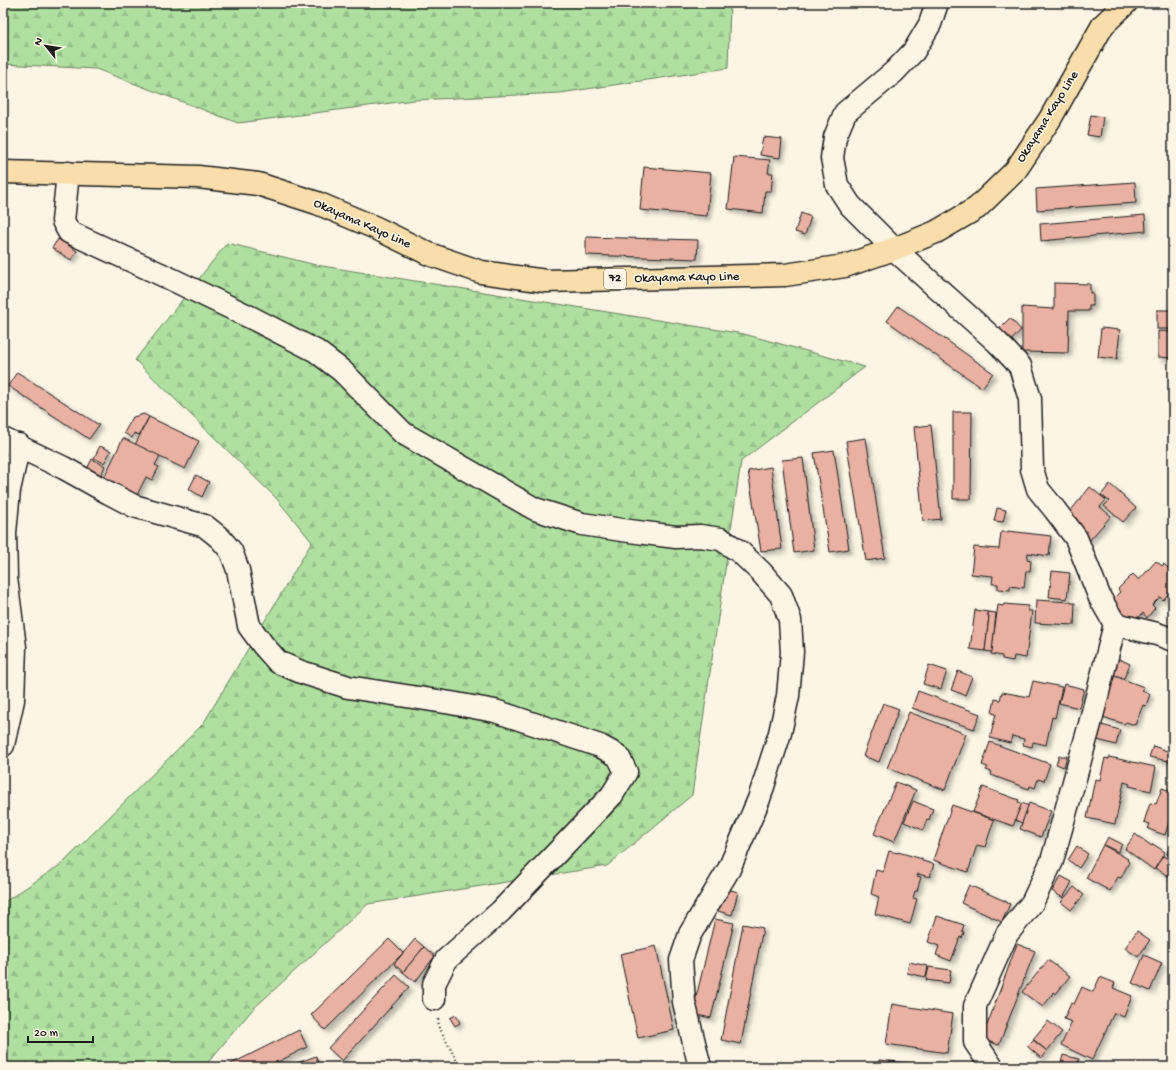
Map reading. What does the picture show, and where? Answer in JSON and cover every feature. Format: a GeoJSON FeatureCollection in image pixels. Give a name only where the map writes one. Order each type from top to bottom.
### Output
{"type":"FeatureCollection","features":[{"type":"Feature","properties":{"kind":"main road","name":"Okayama Kayo Line"},"geometry":{"type":"LineString","coordinates":[[3,172],[198,177],[258,184],[317,203],[376,228],[429,254],[481,272],[546,281],[785,276],[845,266],[894,249],[936,232],[977,208],[1015,171],[1050,119],[1103,25],[1126,3]]}},
{"type":"Feature","properties":{"kind":"street"},"geometry":{"type":"LineString","coordinates":[[936,3],[930,24],[914,52],[894,72],[845,113],[835,137],[832,158],[837,185],[850,205],[894,249],[997,342],[1020,366],[1030,399],[1032,469],[1038,489],[1076,538],[1100,598],[1115,624],[1090,724],[1052,861],[1032,903],[1007,934],[975,1006],[975,1042],[992,1067]]}},
{"type":"Feature","properties":{"kind":"street"},"geometry":{"type":"LineString","coordinates":[[68,173],[63,221],[69,232],[169,278],[316,351],[342,370],[372,404],[402,434],[534,509],[582,524],[676,537],[700,536],[721,539],[740,552],[761,572],[781,595],[790,620],[792,652],[788,696],[780,733],[756,806],[729,868],[690,934],[681,960],[684,1002],[700,1067]]}},
{"type":"Feature","properties":{"kind":"street"},"geometry":{"type":"LineString","coordinates":[[3,745],[13,700],[15,647],[6,578],[5,533],[11,442],[134,506],[205,526],[220,538],[230,551],[238,570],[249,626],[263,646],[278,662],[301,672],[348,687],[495,711],[600,746],[618,756],[626,772],[612,795],[502,911],[446,960],[434,984],[434,999]]}},
{"type":"Feature","properties":{"kind":"street"},"geometry":{"type":"LineString","coordinates":[[1115,624],[1157,634],[1173,640]]}},
{"type":"Feature","properties":{"kind":"path"},"geometry":{"type":"LineString","coordinates":[[434,999],[439,1027],[460,1067]]}},
{"type":"Feature","properties":{"kind":"green space"},"geometry":{"type":"Polygon","coordinates":[[[3,3],[730,3],[728,68],[560,93],[414,100],[238,123],[96,69],[3,64],[3,3]]]}},
{"type":"Feature","properties":{"kind":"green space"},"geometry":{"type":"Polygon","coordinates":[[[227,243],[316,265],[744,334],[865,367],[741,461],[692,795],[607,866],[368,904],[253,1009],[204,1067],[3,1067],[3,903],[63,863],[203,724],[312,542],[276,498],[135,360],[227,243]]]}},
{"type":"Feature","properties":{"kind":"building"},"geometry":{"type":"Polygon","coordinates":[[[1091,115],[1103,117],[1100,137],[1087,135],[1091,115]]]}},
{"type":"Feature","properties":{"kind":"building"},"geometry":{"type":"Polygon","coordinates":[[[763,137],[782,139],[780,158],[760,155],[763,137]]]}},
{"type":"Feature","properties":{"kind":"building"},"geometry":{"type":"Polygon","coordinates":[[[734,157],[770,160],[768,173],[773,173],[771,191],[765,191],[763,213],[728,209],[734,157]]]}},
{"type":"Feature","properties":{"kind":"building"},"geometry":{"type":"Polygon","coordinates":[[[644,167],[711,173],[707,216],[640,210],[644,167]]]}},
{"type":"Feature","properties":{"kind":"building"},"geometry":{"type":"Polygon","coordinates":[[[1135,182],[1136,203],[1037,210],[1036,189],[1135,182]]]}},
{"type":"Feature","properties":{"kind":"building"},"geometry":{"type":"Polygon","coordinates":[[[801,213],[811,217],[805,235],[795,232],[801,213]]]}},
{"type":"Feature","properties":{"kind":"building"},"geometry":{"type":"Polygon","coordinates":[[[1145,215],[1146,231],[1041,241],[1040,224],[1145,215]]]}},
{"type":"Feature","properties":{"kind":"building"},"geometry":{"type":"Polygon","coordinates":[[[586,237],[698,240],[697,259],[586,255],[586,237]]]}},
{"type":"Feature","properties":{"kind":"building"},"geometry":{"type":"Polygon","coordinates":[[[58,239],[77,251],[71,260],[52,248],[58,239]]]}},
{"type":"Feature","properties":{"kind":"building"},"geometry":{"type":"Polygon","coordinates":[[[1054,283],[1090,284],[1090,293],[1093,293],[1093,306],[1089,306],[1089,311],[1069,311],[1068,353],[1022,352],[1022,307],[1054,309],[1054,283]]]}},
{"type":"Feature","properties":{"kind":"building"},"geometry":{"type":"Polygon","coordinates":[[[898,306],[993,373],[982,388],[887,321],[898,306]]]}},
{"type":"Feature","properties":{"kind":"building"},"geometry":{"type":"Polygon","coordinates":[[[1157,310],[1173,310],[1173,329],[1157,329],[1157,310]]]}},
{"type":"Feature","properties":{"kind":"building"},"geometry":{"type":"Polygon","coordinates":[[[1010,318],[1021,330],[1007,345],[995,333],[1010,318]]]}},
{"type":"Feature","properties":{"kind":"building"},"geometry":{"type":"Polygon","coordinates":[[[1101,328],[1120,330],[1117,359],[1098,357],[1101,328]]]}},
{"type":"Feature","properties":{"kind":"building"},"geometry":{"type":"Polygon","coordinates":[[[1158,331],[1173,332],[1173,358],[1158,357],[1158,331]]]}},
{"type":"Feature","properties":{"kind":"building"},"geometry":{"type":"Polygon","coordinates":[[[17,372],[99,425],[89,439],[8,386],[17,372]]]}},
{"type":"Feature","properties":{"kind":"building"},"geometry":{"type":"Polygon","coordinates":[[[953,412],[972,412],[971,499],[953,499],[953,412]]]}},
{"type":"Feature","properties":{"kind":"building"},"geometry":{"type":"Polygon","coordinates":[[[144,414],[149,417],[139,435],[134,433],[132,438],[124,433],[133,417],[144,414]]]}},
{"type":"Feature","properties":{"kind":"building"},"geometry":{"type":"Polygon","coordinates":[[[149,417],[199,441],[185,469],[135,445],[149,417]]]}},
{"type":"Feature","properties":{"kind":"building"},"geometry":{"type":"Polygon","coordinates":[[[931,425],[941,519],[923,521],[914,427],[931,425]]]}},
{"type":"Feature","properties":{"kind":"building"},"geometry":{"type":"Polygon","coordinates":[[[123,438],[160,456],[155,465],[159,467],[152,480],[146,477],[135,499],[102,482],[123,438]]]}},
{"type":"Feature","properties":{"kind":"building"},"geometry":{"type":"Polygon","coordinates":[[[866,438],[885,558],[866,561],[846,441],[866,438]]]}},
{"type":"Feature","properties":{"kind":"building"},"geometry":{"type":"Polygon","coordinates":[[[100,446],[111,451],[104,463],[94,458],[100,446]]]}},
{"type":"Feature","properties":{"kind":"building"},"geometry":{"type":"Polygon","coordinates":[[[834,450],[849,549],[830,552],[814,453],[834,450]]]}},
{"type":"Feature","properties":{"kind":"building"},"geometry":{"type":"Polygon","coordinates":[[[803,458],[814,550],[794,553],[782,460],[803,458]]]}},
{"type":"Feature","properties":{"kind":"building"},"geometry":{"type":"Polygon","coordinates":[[[92,459],[105,466],[99,480],[85,473],[92,459]]]}},
{"type":"Feature","properties":{"kind":"building"},"geometry":{"type":"Polygon","coordinates":[[[771,467],[782,549],[761,551],[748,471],[771,467]]]}},
{"type":"Feature","properties":{"kind":"building"},"geometry":{"type":"Polygon","coordinates":[[[196,475],[209,482],[202,497],[189,489],[196,475]]]}},
{"type":"Feature","properties":{"kind":"building"},"geometry":{"type":"Polygon","coordinates":[[[1110,484],[1136,508],[1123,522],[1104,506],[1109,501],[1101,495],[1110,484]]]}},
{"type":"Feature","properties":{"kind":"building"},"geometry":{"type":"Polygon","coordinates":[[[1090,487],[1106,500],[1100,507],[1111,516],[1088,542],[1063,520],[1090,487]]]}},
{"type":"Feature","properties":{"kind":"building"},"geometry":{"type":"Polygon","coordinates":[[[997,508],[1006,510],[1003,522],[994,521],[997,508]]]}},
{"type":"Feature","properties":{"kind":"building"},"geometry":{"type":"Polygon","coordinates":[[[1008,531],[1051,536],[1049,556],[1028,553],[1027,560],[1031,561],[1030,571],[1026,571],[1024,588],[1010,586],[1010,590],[998,589],[998,584],[992,584],[993,576],[971,574],[974,547],[999,549],[1001,532],[1008,531]]]}},
{"type":"Feature","properties":{"kind":"building"},"geometry":{"type":"Polygon","coordinates":[[[1156,561],[1162,566],[1164,564],[1171,571],[1169,573],[1173,577],[1173,588],[1163,600],[1160,597],[1152,605],[1155,608],[1147,618],[1143,613],[1128,629],[1104,608],[1120,592],[1118,589],[1133,574],[1139,580],[1156,561]]]}},
{"type":"Feature","properties":{"kind":"building"},"geometry":{"type":"Polygon","coordinates":[[[1052,571],[1070,573],[1067,599],[1049,597],[1052,571]]]}},
{"type":"Feature","properties":{"kind":"building"},"geometry":{"type":"Polygon","coordinates":[[[1036,600],[1075,603],[1074,625],[1035,623],[1036,600]]]}},
{"type":"Feature","properties":{"kind":"building"},"geometry":{"type":"Polygon","coordinates":[[[1004,604],[1028,606],[1028,611],[1032,611],[1026,658],[1014,656],[1013,661],[1002,659],[1002,656],[991,654],[998,605],[1003,606],[1004,604]]]}},
{"type":"Feature","properties":{"kind":"building"},"geometry":{"type":"Polygon","coordinates":[[[975,610],[988,612],[989,616],[985,651],[970,649],[975,610]]]}},
{"type":"Feature","properties":{"kind":"building"},"geometry":{"type":"Polygon","coordinates":[[[988,612],[996,613],[992,652],[985,651],[989,616],[988,612]]]}},
{"type":"Feature","properties":{"kind":"building"},"geometry":{"type":"Polygon","coordinates":[[[1115,657],[1130,664],[1124,678],[1109,673],[1115,657]]]}},
{"type":"Feature","properties":{"kind":"building"},"geometry":{"type":"Polygon","coordinates":[[[929,665],[947,671],[941,689],[923,684],[929,665]]]}},
{"type":"Feature","properties":{"kind":"building"},"geometry":{"type":"Polygon","coordinates":[[[958,671],[972,677],[965,695],[951,690],[958,671]]]}},
{"type":"Feature","properties":{"kind":"building"},"geometry":{"type":"Polygon","coordinates":[[[1109,674],[1144,687],[1142,691],[1150,694],[1146,706],[1143,705],[1135,725],[1126,722],[1124,724],[1100,716],[1109,674]]]}},
{"type":"Feature","properties":{"kind":"building"},"geometry":{"type":"Polygon","coordinates":[[[1033,681],[1062,687],[1055,718],[1052,717],[1046,745],[1033,742],[1032,747],[1023,745],[1024,739],[1012,736],[1010,743],[990,738],[996,714],[992,713],[995,699],[1000,700],[1002,692],[1029,697],[1033,681]]]}},
{"type":"Feature","properties":{"kind":"building"},"geometry":{"type":"Polygon","coordinates":[[[1064,684],[1084,689],[1079,708],[1059,703],[1064,684]]]}},
{"type":"Feature","properties":{"kind":"building"},"geometry":{"type":"Polygon","coordinates":[[[918,691],[980,714],[974,729],[912,708],[918,691]]]}},
{"type":"Feature","properties":{"kind":"building"},"geometry":{"type":"Polygon","coordinates":[[[883,703],[899,709],[879,762],[863,756],[883,703]]]}},
{"type":"Feature","properties":{"kind":"building"},"geometry":{"type":"Polygon","coordinates":[[[909,712],[966,734],[945,790],[887,768],[909,712]]]}},
{"type":"Feature","properties":{"kind":"building"},"geometry":{"type":"Polygon","coordinates":[[[1098,724],[1120,730],[1116,745],[1094,739],[1098,724]]]}},
{"type":"Feature","properties":{"kind":"building"},"geometry":{"type":"Polygon","coordinates":[[[990,742],[1050,764],[1044,781],[1038,779],[1035,788],[1030,786],[1029,789],[991,775],[992,772],[986,770],[988,767],[982,765],[990,742]]]}},
{"type":"Feature","properties":{"kind":"building"},"geometry":{"type":"Polygon","coordinates":[[[1153,746],[1173,753],[1173,762],[1149,757],[1153,746]]]}},
{"type":"Feature","properties":{"kind":"building"},"geometry":{"type":"Polygon","coordinates":[[[1059,756],[1067,756],[1064,767],[1056,764],[1059,756]]]}},
{"type":"Feature","properties":{"kind":"building"},"geometry":{"type":"Polygon","coordinates":[[[1109,757],[1156,767],[1151,791],[1129,786],[1130,784],[1124,782],[1115,824],[1087,818],[1095,779],[1100,780],[1105,758],[1109,759],[1109,757]]]}},
{"type":"Feature","properties":{"kind":"building"},"geometry":{"type":"Polygon","coordinates":[[[896,782],[916,790],[894,842],[874,834],[896,782]]]}},
{"type":"Feature","properties":{"kind":"building"},"geometry":{"type":"Polygon","coordinates":[[[983,787],[1019,800],[1018,802],[1022,804],[1013,826],[973,812],[983,787]]]}},
{"type":"Feature","properties":{"kind":"building"},"geometry":{"type":"Polygon","coordinates":[[[1162,788],[1173,792],[1173,810],[1165,835],[1148,829],[1150,824],[1144,822],[1150,803],[1156,804],[1162,788]]]}},
{"type":"Feature","properties":{"kind":"building"},"geometry":{"type":"Polygon","coordinates":[[[913,801],[933,809],[923,830],[904,822],[913,801]]]}},
{"type":"Feature","properties":{"kind":"building"},"geometry":{"type":"Polygon","coordinates":[[[1022,803],[1029,806],[1022,823],[1015,820],[1022,803]]]}},
{"type":"Feature","properties":{"kind":"building"},"geometry":{"type":"Polygon","coordinates":[[[1029,803],[1051,811],[1041,837],[1020,829],[1029,803]]]}},
{"type":"Feature","properties":{"kind":"building"},"geometry":{"type":"Polygon","coordinates":[[[952,805],[994,820],[985,847],[977,845],[968,872],[933,860],[952,805]]]}},
{"type":"Feature","properties":{"kind":"building"},"geometry":{"type":"Polygon","coordinates":[[[1135,834],[1152,846],[1153,844],[1165,852],[1154,870],[1125,849],[1135,834]]]}},
{"type":"Feature","properties":{"kind":"building"},"geometry":{"type":"Polygon","coordinates":[[[1108,837],[1122,844],[1118,852],[1104,845],[1108,837]]]}},
{"type":"Feature","properties":{"kind":"building"},"geometry":{"type":"Polygon","coordinates":[[[1170,844],[1173,845],[1173,856],[1167,854],[1170,844]]]}},
{"type":"Feature","properties":{"kind":"building"},"geometry":{"type":"Polygon","coordinates":[[[1103,845],[1128,859],[1127,860],[1129,862],[1121,878],[1118,877],[1110,891],[1086,878],[1103,845]]]}},
{"type":"Feature","properties":{"kind":"building"},"geometry":{"type":"Polygon","coordinates":[[[1077,846],[1088,854],[1079,868],[1068,860],[1077,846]]]}},
{"type":"Feature","properties":{"kind":"building"},"geometry":{"type":"Polygon","coordinates":[[[889,851],[898,852],[934,864],[930,877],[918,874],[917,876],[921,877],[917,891],[915,891],[913,898],[917,899],[910,924],[875,914],[879,897],[871,894],[876,870],[883,872],[889,851]]]}},
{"type":"Feature","properties":{"kind":"building"},"geometry":{"type":"Polygon","coordinates":[[[1163,856],[1173,862],[1173,868],[1168,876],[1155,868],[1163,856]]]}},
{"type":"Feature","properties":{"kind":"building"},"geometry":{"type":"Polygon","coordinates":[[[1061,876],[1072,882],[1063,898],[1052,891],[1061,876]]]}},
{"type":"Feature","properties":{"kind":"building"},"geometry":{"type":"Polygon","coordinates":[[[969,885],[1010,904],[1002,922],[961,903],[969,885]]]}},
{"type":"Feature","properties":{"kind":"building"},"geometry":{"type":"Polygon","coordinates":[[[1074,887],[1084,895],[1071,910],[1061,902],[1074,887]]]}},
{"type":"Feature","properties":{"kind":"building"},"geometry":{"type":"Polygon","coordinates":[[[723,888],[738,892],[732,915],[718,911],[723,888]]]}},
{"type":"Feature","properties":{"kind":"building"},"geometry":{"type":"Polygon","coordinates":[[[937,916],[964,925],[962,938],[960,937],[951,961],[936,955],[939,946],[928,942],[937,916]]]}},
{"type":"Feature","properties":{"kind":"building"},"geometry":{"type":"Polygon","coordinates":[[[715,919],[734,923],[711,1018],[692,1014],[715,919]]]}},
{"type":"Feature","properties":{"kind":"building"},"geometry":{"type":"Polygon","coordinates":[[[743,924],[763,928],[741,1044],[721,1040],[743,924]]]}},
{"type":"Feature","properties":{"kind":"building"},"geometry":{"type":"Polygon","coordinates":[[[1137,931],[1150,940],[1138,957],[1125,948],[1137,931]]]}},
{"type":"Feature","properties":{"kind":"building"},"geometry":{"type":"Polygon","coordinates":[[[389,939],[403,953],[325,1030],[311,1015],[389,939]]]}},
{"type":"Feature","properties":{"kind":"building"},"geometry":{"type":"Polygon","coordinates":[[[415,939],[424,947],[403,972],[394,964],[415,939]]]}},
{"type":"Feature","properties":{"kind":"building"},"geometry":{"type":"Polygon","coordinates":[[[1017,944],[1035,951],[999,1045],[982,1039],[1017,944]]]}},
{"type":"Feature","properties":{"kind":"building"},"geometry":{"type":"Polygon","coordinates":[[[656,946],[674,1030],[638,1038],[620,954],[656,946]]]}},
{"type":"Feature","properties":{"kind":"building"},"geometry":{"type":"Polygon","coordinates":[[[424,947],[435,956],[415,982],[403,972],[424,947]]]}},
{"type":"Feature","properties":{"kind":"building"},"geometry":{"type":"Polygon","coordinates":[[[1144,955],[1162,963],[1150,991],[1132,983],[1144,955]]]}},
{"type":"Feature","properties":{"kind":"building"},"geometry":{"type":"Polygon","coordinates":[[[1048,960],[1070,976],[1056,994],[1054,992],[1043,1007],[1022,992],[1048,960]]]}},
{"type":"Feature","properties":{"kind":"building"},"geometry":{"type":"Polygon","coordinates":[[[909,962],[928,966],[926,977],[907,973],[909,962]]]}},
{"type":"Feature","properties":{"kind":"building"},"geometry":{"type":"Polygon","coordinates":[[[929,967],[951,970],[949,983],[926,980],[929,967]]]}},
{"type":"Feature","properties":{"kind":"building"},"geometry":{"type":"Polygon","coordinates":[[[396,975],[409,987],[342,1061],[328,1048],[396,975]]]}},
{"type":"Feature","properties":{"kind":"building"},"geometry":{"type":"Polygon","coordinates":[[[1100,977],[1115,983],[1113,988],[1132,996],[1124,1017],[1114,1013],[1092,1060],[1061,1045],[1072,1022],[1064,1019],[1071,1003],[1074,1004],[1082,987],[1093,992],[1100,977]]]}},
{"type":"Feature","properties":{"kind":"building"},"geometry":{"type":"Polygon","coordinates":[[[892,1004],[953,1014],[947,1053],[886,1044],[892,1004]]]}},
{"type":"Feature","properties":{"kind":"building"},"geometry":{"type":"Polygon","coordinates":[[[456,1015],[460,1023],[455,1026],[450,1018],[456,1015]]]}},
{"type":"Feature","properties":{"kind":"building"},"geometry":{"type":"Polygon","coordinates":[[[1048,1021],[1062,1032],[1047,1051],[1033,1039],[1048,1021]]]}},
{"type":"Feature","properties":{"kind":"building"},"geometry":{"type":"Polygon","coordinates":[[[299,1030],[307,1047],[268,1067],[225,1067],[299,1030]]]}},
{"type":"Feature","properties":{"kind":"building"},"geometry":{"type":"Polygon","coordinates":[[[1033,1040],[1047,1051],[1041,1058],[1027,1046],[1033,1040]]]}},
{"type":"Feature","properties":{"kind":"building"},"geometry":{"type":"Polygon","coordinates":[[[1063,1055],[1079,1059],[1077,1067],[1061,1063],[1063,1055]]]}},
{"type":"Feature","properties":{"kind":"building"},"geometry":{"type":"Polygon","coordinates":[[[316,1056],[319,1065],[313,1067],[299,1067],[297,1063],[316,1056]]]}},
{"type":"Feature","properties":{"kind":"building"},"geometry":{"type":"Polygon","coordinates":[[[879,1060],[947,1067],[878,1067],[879,1060]]]}}]}
